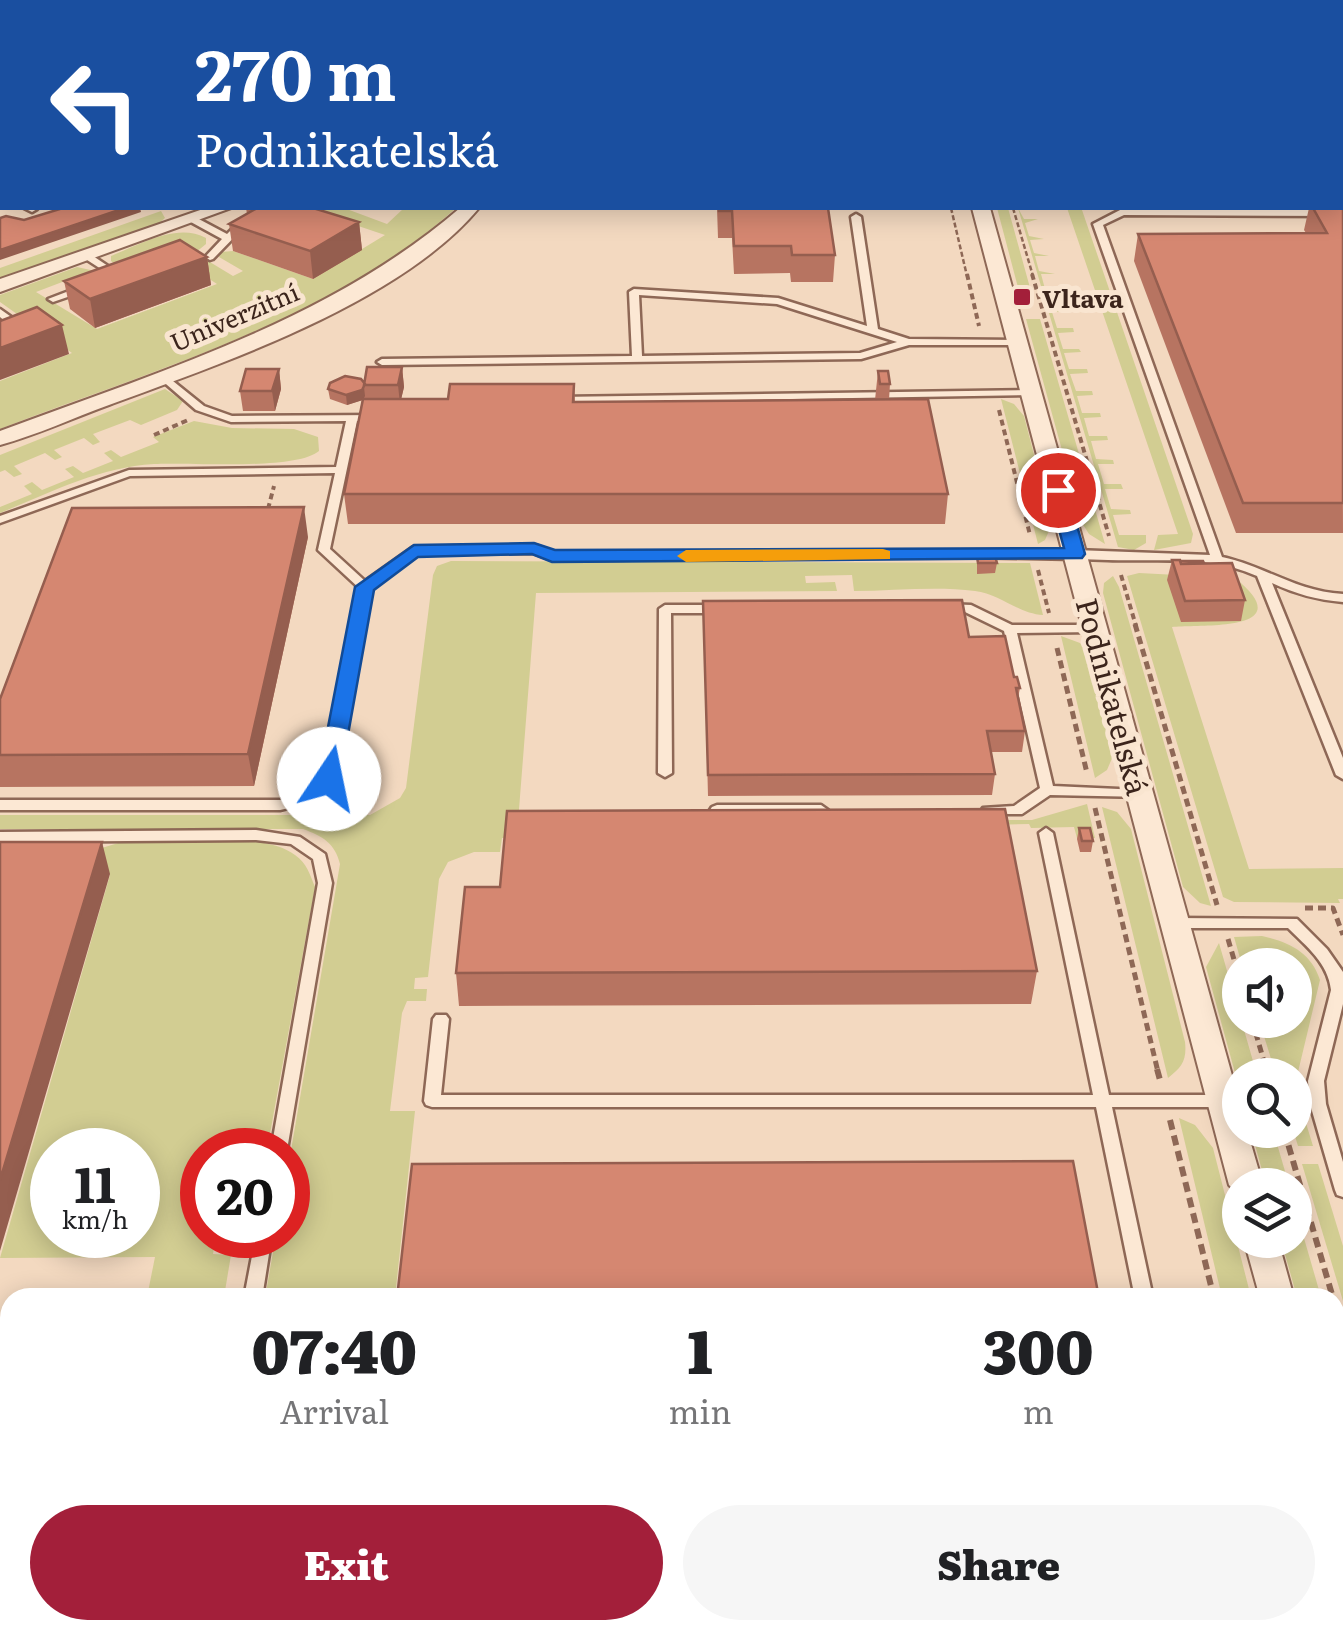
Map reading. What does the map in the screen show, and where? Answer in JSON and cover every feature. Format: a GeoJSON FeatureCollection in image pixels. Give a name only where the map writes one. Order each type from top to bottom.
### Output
{"type":"FeatureCollection","features":[{"type":"Feature","properties":{"kind":"street"},"geometry":{"type":"LineString","coordinates":[[0,286],[217,210]]}},
{"type":"Feature","properties":{"kind":"street","name":"Univerzitní"},"geometry":{"type":"LineString","coordinates":[[0,438],[268,335],[354,292],[424,247],[468,210]]}},
{"type":"Feature","properties":{"kind":"street","name":"Podnikatelská"},"geometry":{"type":"LineString","coordinates":[[982,210],[1222,1094]]}},
{"type":"Feature","properties":{"kind":"street"},"geometry":{"type":"LineString","coordinates":[[1266,1258],[1274,1288]]}},
{"type":"Feature","properties":{"kind":"lane"},"geometry":{"type":"LineString","coordinates":[[1218,559],[1098,224],[1122,212],[1343,213]]}},
{"type":"Feature","properties":{"kind":"lane"},"geometry":{"type":"LineString","coordinates":[[856,217],[873,331]]}},
{"type":"Feature","properties":{"kind":"lane"},"geometry":{"type":"LineString","coordinates":[[192,219],[226,238]]}},
{"type":"Feature","properties":{"kind":"lane"},"geometry":{"type":"LineString","coordinates":[[210,257],[226,238],[251,219]]}},
{"type":"Feature","properties":{"kind":"lane"},"geometry":{"type":"LineString","coordinates":[[87,256],[119,276]]}},
{"type":"Feature","properties":{"kind":"lane"},"geometry":{"type":"LineString","coordinates":[[53,300],[133,271]]}},
{"type":"Feature","properties":{"kind":"lane"},"geometry":{"type":"LineString","coordinates":[[636,359],[634,292],[778,301],[908,342],[1018,343]]}},
{"type":"Feature","properties":{"kind":"lane"},"geometry":{"type":"LineString","coordinates":[[0,312],[14,323],[0,328]]}},
{"type":"Feature","properties":{"kind":"lane"},"geometry":{"type":"LineString","coordinates":[[382,362],[861,356],[908,342]]}},
{"type":"Feature","properties":{"kind":"lane"},"geometry":{"type":"LineString","coordinates":[[163,376],[200,408],[231,418],[392,417]]}},
{"type":"Feature","properties":{"kind":"lane"},"geometry":{"type":"LineString","coordinates":[[542,400],[1031,393]]}},
{"type":"Feature","properties":{"kind":"lane"},"geometry":{"type":"LineString","coordinates":[[352,417],[324,550],[365,587]]}},
{"type":"Feature","properties":{"kind":"lane"},"geometry":{"type":"LineString","coordinates":[[0,520],[129,472],[340,470]]}},
{"type":"Feature","properties":{"kind":"lane"},"geometry":{"type":"LineString","coordinates":[[0,805],[280,805],[319,791],[329,779],[365,587],[414,551],[534,548],[552,556],[1075,554],[1116,560],[1218,559],[1318,599],[1343,598]]}},
{"type":"Feature","properties":{"kind":"lane"},"geometry":{"type":"LineString","coordinates":[[1262,574],[1343,775]]}},
{"type":"Feature","properties":{"kind":"lane"},"geometry":{"type":"LineString","coordinates":[[929,608],[967,608],[1010,630],[1095,628]]}},
{"type":"Feature","properties":{"kind":"lane"},"geometry":{"type":"LineString","coordinates":[[666,774],[665,609],[740,609]]}},
{"type":"Feature","properties":{"kind":"lane"},"geometry":{"type":"LineString","coordinates":[[1010,630],[1047,790]]}},
{"type":"Feature","properties":{"kind":"lane"},"geometry":{"type":"LineString","coordinates":[[977,810],[1017,811],[1047,790],[1140,794]]}},
{"type":"Feature","properties":{"kind":"lane"},"geometry":{"type":"LineString","coordinates":[[717,810],[837,810]]}},
{"type":"Feature","properties":{"kind":"lane"},"geometry":{"type":"LineString","coordinates":[[1046,833],[1142,1288]]}},
{"type":"Feature","properties":{"kind":"lane"},"geometry":{"type":"LineString","coordinates":[[0,837],[256,835],[295,840],[320,857],[325,883],[283,1128]]}},
{"type":"Feature","properties":{"kind":"lane"},"geometry":{"type":"LineString","coordinates":[[1175,924],[1292,923],[1322,953],[1337,975],[1339,990],[1316,1081],[1318,1104],[1343,1190]]}},
{"type":"Feature","properties":{"kind":"lane"},"geometry":{"type":"LineString","coordinates":[[441,1019],[432,1101],[1222,1101]]}},
{"type":"Feature","properties":{"kind":"lane"},"geometry":{"type":"LineString","coordinates":[[255,1288],[260,1258]]}},
{"type":"Feature","properties":{"kind":"path"},"geometry":{"type":"LineString","coordinates":[[951,210],[983,343]]}},
{"type":"Feature","properties":{"kind":"path"},"geometry":{"type":"LineString","coordinates":[[1014,210],[1230,948]]}},
{"type":"Feature","properties":{"kind":"path"},"geometry":{"type":"LineString","coordinates":[[994,393],[1212,1288]]}},
{"type":"Feature","properties":{"kind":"path"},"geometry":{"type":"LineString","coordinates":[[1289,1148],[1330,1288]]}},
{"type":"Feature","properties":{"kind":"shaded area"},"geometry":{"type":"Polygon","coordinates":[[[311,210],[349,210],[387,224],[402,210],[453,210],[354,282],[297,312],[179,363],[0,429],[0,381],[72,353],[0,302],[0,295],[77,267],[95,271],[84,280],[78,276],[36,292],[97,329],[217,284],[188,265],[168,244],[115,264],[111,261],[111,256],[158,237],[183,233],[206,238],[206,244],[195,253],[233,276],[243,271],[219,257],[221,252],[233,251],[313,279],[385,235],[311,210]]]}},
{"type":"Feature","properties":{"kind":"shaded area"},"geometry":{"type":"Polygon","coordinates":[[[998,210],[1009,210],[1032,295],[1020,295],[998,210]]]}},
{"type":"Feature","properties":{"kind":"shaded area"},"geometry":{"type":"Polygon","coordinates":[[[1019,210],[1024,219],[1038,219],[1025,223],[1029,236],[1044,239],[1030,240],[1034,253],[1049,256],[1035,256],[1039,271],[1055,274],[1041,274],[1045,289],[1061,293],[1046,294],[1051,309],[1067,312],[1052,312],[1057,328],[1073,328],[1074,332],[1058,333],[1063,349],[1081,352],[1064,353],[1069,369],[1087,369],[1088,373],[1070,374],[1076,391],[1092,391],[1093,395],[1077,396],[1082,413],[1100,413],[1101,417],[1084,418],[1089,436],[1107,436],[1108,440],[1091,441],[1096,459],[1113,460],[1114,464],[1098,464],[1104,484],[1121,484],[1123,489],[1105,489],[1111,509],[1130,510],[1131,514],[1113,515],[1119,535],[1146,535],[1146,543],[1134,550],[1118,547],[1019,210]]]}},
{"type":"Feature","properties":{"kind":"shaded area"},"geometry":{"type":"Polygon","coordinates":[[[1068,210],[1082,210],[1193,534],[1191,543],[1154,550],[1158,535],[1178,534],[1068,210]]]}},
{"type":"Feature","properties":{"kind":"shaded area"},"geometry":{"type":"Polygon","coordinates":[[[161,211],[165,218],[158,224],[0,280],[0,268],[161,211]]]}},
{"type":"Feature","properties":{"kind":"shaded area"},"geometry":{"type":"Polygon","coordinates":[[[1026,319],[1040,319],[1105,544],[1089,534],[1082,523],[1026,319]]]}},
{"type":"Feature","properties":{"kind":"shaded area"},"geometry":{"type":"Polygon","coordinates":[[[165,389],[183,401],[177,410],[141,425],[130,420],[93,434],[100,442],[93,445],[84,438],[54,450],[62,457],[55,460],[45,453],[14,466],[22,474],[14,477],[5,470],[0,472],[0,455],[165,389]]]}},
{"type":"Feature","properties":{"kind":"shaded area"},"geometry":{"type":"Polygon","coordinates":[[[1001,399],[1014,404],[1024,416],[1052,524],[1045,540],[1038,544],[1001,399]]]}},
{"type":"Feature","properties":{"kind":"shaded area"},"geometry":{"type":"Polygon","coordinates":[[[194,421],[232,428],[294,429],[318,437],[319,451],[266,463],[134,466],[75,482],[0,513],[0,507],[32,494],[24,486],[32,482],[42,490],[74,477],[65,469],[73,466],[83,473],[113,461],[104,453],[111,450],[121,457],[159,442],[153,437],[194,421]]]}},
{"type":"Feature","properties":{"kind":"shaded area"},"geometry":{"type":"Polygon","coordinates":[[[451,561],[1030,563],[1043,615],[975,591],[854,591],[852,575],[805,576],[806,583],[835,582],[837,591],[536,593],[518,822],[1032,820],[1087,804],[1095,838],[1077,838],[1074,827],[1031,828],[1029,824],[502,838],[500,852],[474,852],[448,862],[439,879],[428,977],[415,978],[414,989],[427,989],[426,1001],[407,1001],[402,1013],[390,1111],[415,1111],[396,1288],[267,1288],[272,1258],[310,1258],[310,1128],[295,1128],[340,864],[335,851],[322,838],[303,829],[0,829],[0,815],[370,815],[400,798],[406,788],[437,566],[451,561]]]}},
{"type":"Feature","properties":{"kind":"shaded area"},"geometry":{"type":"Polygon","coordinates":[[[1139,573],[1235,578],[1253,596],[1258,608],[1252,617],[1239,622],[1172,627],[1249,869],[1343,868],[1340,903],[1234,902],[1223,897],[1127,576],[1139,573]]]}},
{"type":"Feature","properties":{"kind":"shaded area"},"geometry":{"type":"Polygon","coordinates":[[[1113,576],[1211,906],[1200,903],[1183,887],[1103,593],[1104,583],[1113,576]]]}},
{"type":"Feature","properties":{"kind":"shaded area"},"geometry":{"type":"Polygon","coordinates":[[[1061,636],[1080,643],[1085,650],[1113,756],[1107,770],[1095,778],[1061,636]]]}},
{"type":"Feature","properties":{"kind":"shaded area"},"geometry":{"type":"Polygon","coordinates":[[[1102,807],[1117,812],[1131,829],[1185,1042],[1182,1063],[1168,1078],[1102,807]]]}},
{"type":"Feature","properties":{"kind":"shaded area"},"geometry":{"type":"Polygon","coordinates":[[[213,839],[261,842],[299,858],[315,887],[271,1128],[180,1128],[180,1258],[230,1258],[226,1288],[149,1288],[155,1258],[160,1258],[160,1128],[37,1128],[110,875],[95,850],[125,841],[213,839]]]}},
{"type":"Feature","properties":{"kind":"shaded area"},"geometry":{"type":"Polygon","coordinates":[[[1262,936],[1294,948],[1237,948],[1234,937],[1262,936]]]}},
{"type":"Feature","properties":{"kind":"shaded area"},"geometry":{"type":"Polygon","coordinates":[[[1219,943],[1222,1025],[1206,967],[1219,943]]]}},
{"type":"Feature","properties":{"kind":"shaded area"},"geometry":{"type":"Polygon","coordinates":[[[1312,964],[1320,980],[1312,1013],[1312,964]]]}},
{"type":"Feature","properties":{"kind":"shaded area"},"geometry":{"type":"Polygon","coordinates":[[[1225,1038],[1246,1038],[1252,1058],[1231,1058],[1225,1038]]]}},
{"type":"Feature","properties":{"kind":"shaded area"},"geometry":{"type":"Polygon","coordinates":[[[1265,1038],[1306,1038],[1301,1058],[1271,1058],[1265,1038]]]}},
{"type":"Feature","properties":{"kind":"shaded area"},"geometry":{"type":"Polygon","coordinates":[[[1179,1118],[1195,1125],[1213,1148],[1222,1183],[1222,1258],[1241,1258],[1249,1288],[1220,1288],[1179,1118]]]}},
{"type":"Feature","properties":{"kind":"shaded area"},"geometry":{"type":"Polygon","coordinates":[[[1256,1148],[1278,1148],[1284,1168],[1261,1168],[1256,1148]]]}},
{"type":"Feature","properties":{"kind":"shaded area"},"geometry":{"type":"Polygon","coordinates":[[[30,1154],[30,1258],[0,1258],[30,1154]]]}},
{"type":"Feature","properties":{"kind":"shaded area"},"geometry":{"type":"Polygon","coordinates":[[[1302,1164],[1318,1164],[1343,1246],[1343,1288],[1339,1288],[1312,1197],[1312,1168],[1303,1168],[1302,1164]]]}},
{"type":"Feature","properties":{"kind":"shaded area"},"geometry":{"type":"Polygon","coordinates":[[[1286,1258],[1310,1258],[1318,1288],[1294,1288],[1286,1258]]]}},
{"type":"Feature","properties":{"kind":"building"},"geometry":{"type":"Polygon","coordinates":[[[56,210],[119,210],[0,250],[0,218],[24,220],[56,210]]]}},
{"type":"Feature","properties":{"kind":"building"},"geometry":{"type":"Polygon","coordinates":[[[254,210],[320,210],[359,222],[310,251],[229,224],[254,210]]]}},
{"type":"Feature","properties":{"kind":"building"},"geometry":{"type":"Polygon","coordinates":[[[828,210],[835,255],[792,255],[791,246],[734,246],[732,211],[719,211],[828,210]]]}},
{"type":"Feature","properties":{"kind":"building"},"geometry":{"type":"Polygon","coordinates":[[[1314,210],[1343,210],[1343,503],[1243,503],[1138,234],[1327,233],[1314,210]]]}},
{"type":"Feature","properties":{"kind":"building"},"geometry":{"type":"Polygon","coordinates":[[[180,240],[207,257],[90,299],[64,281],[180,240]]]}},
{"type":"Feature","properties":{"kind":"building"},"geometry":{"type":"Polygon","coordinates":[[[37,307],[62,325],[0,348],[0,321],[37,307]]]}},
{"type":"Feature","properties":{"kind":"building"},"geometry":{"type":"Polygon","coordinates":[[[367,367],[402,367],[398,385],[364,385],[367,367]]]}},
{"type":"Feature","properties":{"kind":"building"},"geometry":{"type":"Polygon","coordinates":[[[246,369],[279,369],[272,391],[240,391],[246,369]]]}},
{"type":"Feature","properties":{"kind":"building"},"geometry":{"type":"Polygon","coordinates":[[[878,371],[888,371],[890,384],[880,384],[878,371]]]}},
{"type":"Feature","properties":{"kind":"building"},"geometry":{"type":"Polygon","coordinates":[[[345,376],[361,379],[365,384],[362,390],[346,395],[328,389],[330,383],[345,376]]]}},
{"type":"Feature","properties":{"kind":"building"},"geometry":{"type":"Polygon","coordinates":[[[450,384],[574,384],[573,402],[928,399],[948,494],[344,494],[363,399],[448,399],[450,384]]]}},
{"type":"Feature","properties":{"kind":"building"},"geometry":{"type":"Polygon","coordinates":[[[304,507],[248,754],[0,755],[0,699],[72,508],[304,507]]]}},
{"type":"Feature","properties":{"kind":"building"},"geometry":{"type":"Polygon","coordinates":[[[995,556],[997,563],[978,563],[977,557],[995,556]]]}},
{"type":"Feature","properties":{"kind":"building"},"geometry":{"type":"Polygon","coordinates":[[[1172,560],[1180,560],[1181,564],[1232,563],[1245,600],[1185,601],[1172,560]]]}},
{"type":"Feature","properties":{"kind":"building"},"geometry":{"type":"Polygon","coordinates":[[[962,600],[969,637],[1005,636],[1020,688],[1016,688],[1025,731],[987,731],[995,774],[708,775],[703,601],[962,600]]]}},
{"type":"Feature","properties":{"kind":"building"},"geometry":{"type":"Polygon","coordinates":[[[1005,809],[1037,971],[456,973],[465,887],[500,887],[507,811],[1005,809]]]}},
{"type":"Feature","properties":{"kind":"building"},"geometry":{"type":"Polygon","coordinates":[[[1079,828],[1090,828],[1093,841],[1082,841],[1079,828]]]}},
{"type":"Feature","properties":{"kind":"building"},"geometry":{"type":"Polygon","coordinates":[[[0,842],[102,842],[0,1180],[0,842]]]}},
{"type":"Feature","properties":{"kind":"building"},"geometry":{"type":"Polygon","coordinates":[[[1073,1161],[1097,1288],[398,1288],[412,1164],[1073,1161]]]}},
{"type":"Feature","properties":{"kind":"slow traffic"},"geometry":{"type":"LineString","coordinates":[[686,556],[883,555]]}},
{"type":"Feature","properties":{"kind":"place","name":"Vltava"},"geometry":{"type":"Point","coordinates":[1022,297]}},
{"type":"Feature","properties":{"kind":"route"},"geometry":{"type":"LineString","coordinates":[[329,779],[365,587],[414,551],[534,548],[552,556],[1075,554],[1058,490]]}}]}
